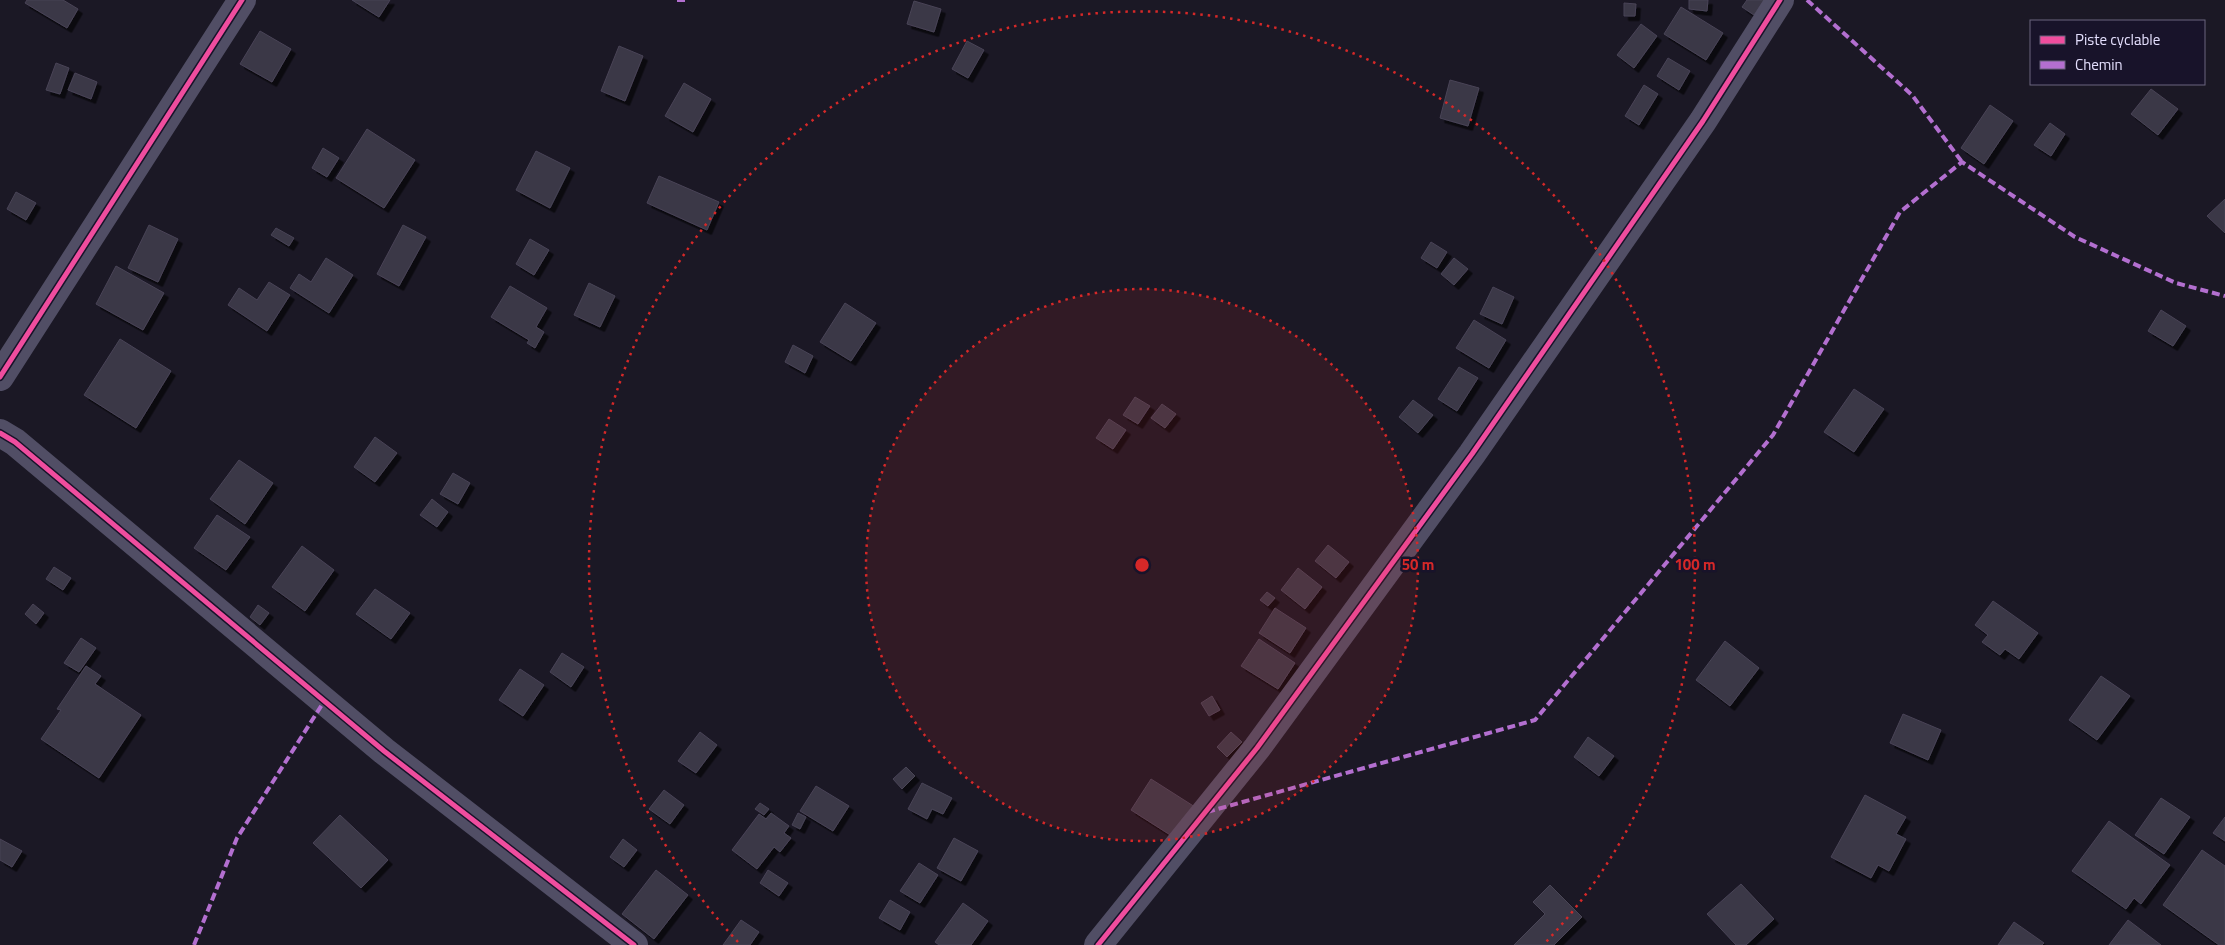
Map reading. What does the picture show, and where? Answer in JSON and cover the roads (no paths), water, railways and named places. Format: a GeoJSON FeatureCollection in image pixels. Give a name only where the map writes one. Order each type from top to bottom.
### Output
{"type":"FeatureCollection","features":[{"type":"Feature","properties":{"kind":"street"},"geometry":{"type":"LineString","coordinates":[[0,377],[242,0]]}},
{"type":"Feature","properties":{"kind":"street"},"geometry":{"type":"LineString","coordinates":[[1098,945],[1257,748],[1472,454],[1703,121],[1780,0]]}},
{"type":"Feature","properties":{"kind":"street"},"geometry":{"type":"LineString","coordinates":[[0,434],[23,448],[384,751],[634,945]]}}]}
